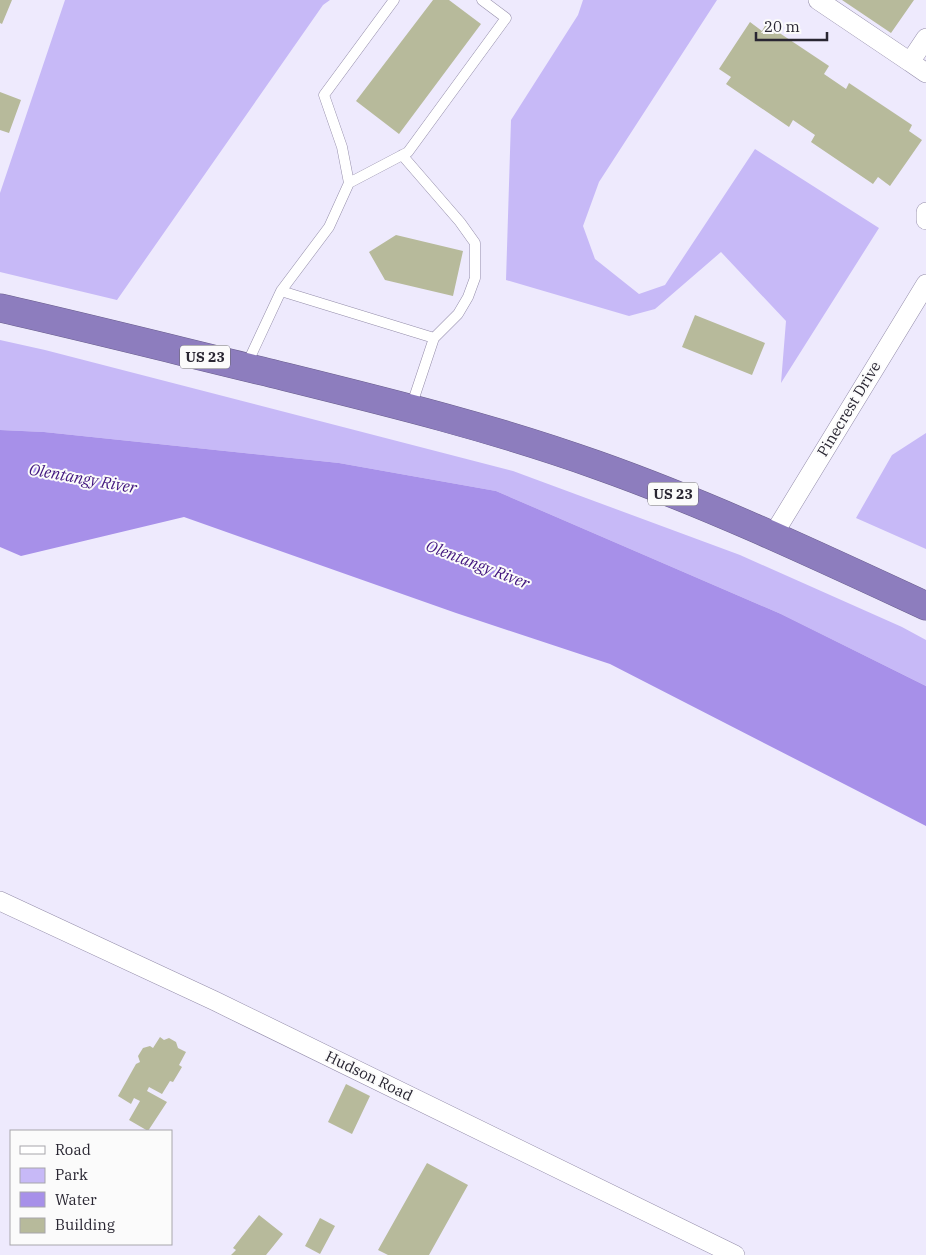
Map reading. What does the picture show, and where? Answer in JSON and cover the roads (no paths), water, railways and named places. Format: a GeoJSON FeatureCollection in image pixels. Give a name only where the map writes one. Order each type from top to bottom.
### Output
{"type":"FeatureCollection","features":[{"type":"Feature","properties":{"kind":"highway","name":"US 23"},"geometry":{"type":"LineString","coordinates":[[0,308],[411,407],[522,440],[598,465],[696,502],[773,535],[926,606]]}},
{"type":"Feature","properties":{"kind":"street"},"geometry":{"type":"LineString","coordinates":[[818,0],[926,74]]}},
{"type":"Feature","properties":{"kind":"street"},"geometry":{"type":"LineString","coordinates":[[910,62],[926,38]]}},
{"type":"Feature","properties":{"kind":"street"},"geometry":{"type":"LineString","coordinates":[[926,212],[926,220]]}},
{"type":"Feature","properties":{"kind":"street","name":"Pinecrest Drive"},"geometry":{"type":"LineString","coordinates":[[773,535],[926,284]]}},
{"type":"Feature","properties":{"kind":"street","name":"Hudson Road"},"geometry":{"type":"LineString","coordinates":[[0,901],[215,1001],[735,1255]]}},
{"type":"Feature","properties":{"kind":"lane"},"geometry":{"type":"LineString","coordinates":[[245,367],[281,291],[329,227],[349,183],[342,147],[324,95],[394,0]]}},
{"type":"Feature","properties":{"kind":"lane"},"geometry":{"type":"LineString","coordinates":[[349,183],[408,152],[506,18],[482,0]]}},
{"type":"Feature","properties":{"kind":"lane"},"geometry":{"type":"LineString","coordinates":[[402,155],[460,222],[475,244],[475,278],[468,298],[458,314],[434,338],[411,407]]}},
{"type":"Feature","properties":{"kind":"lane"},"geometry":{"type":"LineString","coordinates":[[281,291],[434,338]]}},
{"type":"Feature","properties":{"kind":"water","name":"Olentangy River"},"geometry":{"type":"Polygon","coordinates":[[[0,430],[44,432],[339,463],[496,491],[781,614],[926,686],[926,826],[610,664],[456,613],[184,517],[21,556],[0,547],[0,430]]]}}]}
